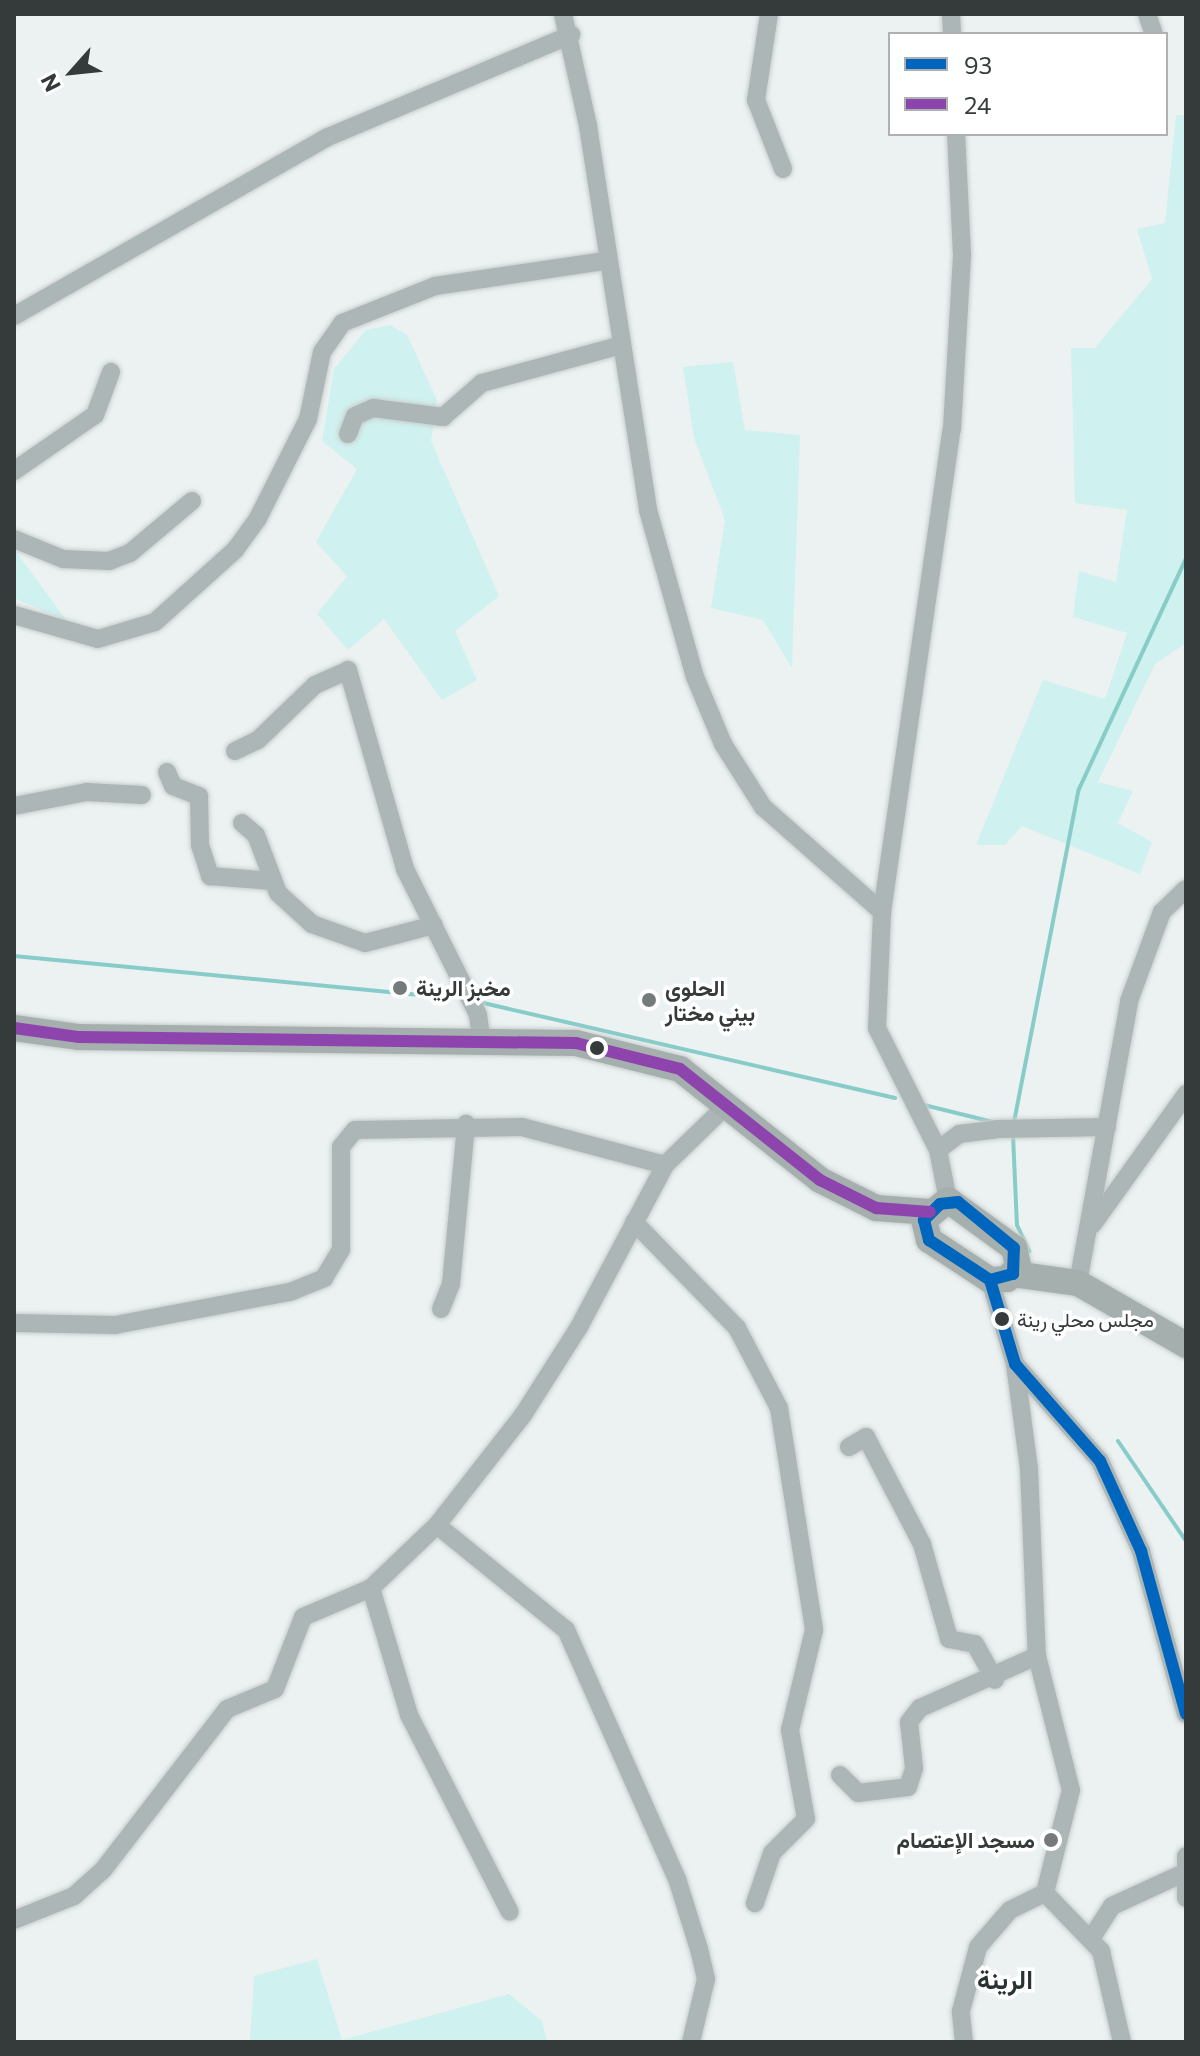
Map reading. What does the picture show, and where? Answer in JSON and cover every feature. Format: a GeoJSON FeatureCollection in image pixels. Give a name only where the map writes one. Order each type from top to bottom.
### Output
{"type":"FeatureCollection","features":[{"type":"Feature","properties":{"kind":"main road"},"geometry":{"type":"LineString","coordinates":[[14,1028],[79,1037],[576,1043],[625,1053],[680,1069],[728,1104],[820,1192],[876,1219],[934,1214],[1006,1269]]}},
{"type":"Feature","properties":{"kind":"main road"},"geometry":{"type":"LineString","coordinates":[[934,1214],[939,1249],[1006,1269],[1071,1281],[1186,1345]]}},
{"type":"Feature","properties":{"kind":"street"},"geometry":{"type":"LineString","coordinates":[[563,14],[571,35],[618,346],[648,510],[695,677],[723,744],[763,807],[882,912]]}},
{"type":"Feature","properties":{"kind":"street"},"geometry":{"type":"LineString","coordinates":[[769,14],[756,100],[783,169]]}},
{"type":"Feature","properties":{"kind":"street"},"geometry":{"type":"LineString","coordinates":[[14,316],[328,137],[571,35]]}},
{"type":"Feature","properties":{"kind":"street"},"geometry":{"type":"LineString","coordinates":[[934,1214],[938,1150],[877,1028],[882,912],[952,429],[962,255],[956,136]]}},
{"type":"Feature","properties":{"kind":"street"},"geometry":{"type":"LineString","coordinates":[[14,615],[98,639],[155,622],[258,518],[308,419],[322,352],[342,323],[435,286],[605,261]]}},
{"type":"Feature","properties":{"kind":"street"},"geometry":{"type":"LineString","coordinates":[[348,434],[355,416],[373,408],[443,417],[482,383],[618,346]]}},
{"type":"Feature","properties":{"kind":"street"},"geometry":{"type":"LineString","coordinates":[[14,471],[95,415],[111,372]]}},
{"type":"Feature","properties":{"kind":"street"},"geometry":{"type":"LineString","coordinates":[[14,539],[63,559],[109,561],[130,553],[192,501]]}},
{"type":"Feature","properties":{"kind":"street"},"geometry":{"type":"LineString","coordinates":[[235,751],[258,740],[315,685],[348,670],[405,869],[478,1015],[482,1042]]}},
{"type":"Feature","properties":{"kind":"street"},"geometry":{"type":"LineString","coordinates":[[167,772],[173,786],[199,796],[200,845],[210,876],[272,881]]}},
{"type":"Feature","properties":{"kind":"street"},"geometry":{"type":"LineString","coordinates":[[14,806],[87,792],[142,795]]}},
{"type":"Feature","properties":{"kind":"street"},"geometry":{"type":"LineString","coordinates":[[242,823],[256,835],[272,881],[289,909],[347,939],[386,941],[434,925]]}},
{"type":"Feature","properties":{"kind":"street"},"geometry":{"type":"LineString","coordinates":[[1071,1281],[1092,1226],[1129,1001],[1162,912],[1186,889]]}},
{"type":"Feature","properties":{"kind":"street"},"geometry":{"type":"LineString","coordinates":[[1092,1226],[1186,1094]]}},
{"type":"Feature","properties":{"kind":"street"},"geometry":{"type":"LineString","coordinates":[[14,1920],[74,1896],[103,1870],[227,1709],[275,1689],[303,1617],[371,1588],[437,1525],[523,1415],[665,1165],[728,1104]]}},
{"type":"Feature","properties":{"kind":"street"},"geometry":{"type":"LineString","coordinates":[[14,1323],[115,1325],[307,1287],[324,1278],[341,1250],[346,1136],[367,1128],[466,1124],[569,1136],[665,1165]]}},
{"type":"Feature","properties":{"kind":"street"},"geometry":{"type":"LineString","coordinates":[[441,1309],[451,1284],[466,1124]]}},
{"type":"Feature","properties":{"kind":"street"},"geometry":{"type":"LineString","coordinates":[[938,1150],[959,1134],[997,1129],[1107,1127]]}},
{"type":"Feature","properties":{"kind":"street"},"geometry":{"type":"LineString","coordinates":[[634,1222],[737,1328],[769,1385],[784,1438],[814,1630],[790,1730],[806,1819],[772,1853],[755,1903]]}},
{"type":"Feature","properties":{"kind":"street"},"geometry":{"type":"LineString","coordinates":[[964,2042],[961,2011],[978,1947],[1010,1910],[1045,1893],[1071,1790],[1037,1656],[1029,1469],[1006,1269]]}},
{"type":"Feature","properties":{"kind":"street"},"geometry":{"type":"LineString","coordinates":[[1015,1364],[1100,1461],[1141,1551],[1186,1714]]}},
{"type":"Feature","properties":{"kind":"street"},"geometry":{"type":"LineString","coordinates":[[849,1447],[866,1437],[922,1544],[949,1639],[975,1644],[995,1680]]}},
{"type":"Feature","properties":{"kind":"street"},"geometry":{"type":"LineString","coordinates":[[437,1525],[566,1630],[677,1879],[699,1949],[706,1979],[691,2042]]}},
{"type":"Feature","properties":{"kind":"street"},"geometry":{"type":"LineString","coordinates":[[371,1588],[409,1715],[510,1912]]}},
{"type":"Feature","properties":{"kind":"street"},"geometry":{"type":"LineString","coordinates":[[840,1775],[858,1793],[908,1787],[914,1715],[995,1680],[1037,1656]]}},
{"type":"Feature","properties":{"kind":"street"},"geometry":{"type":"LineString","coordinates":[[1092,1937],[1112,1906],[1184,1867],[1186,1898]]}},
{"type":"Feature","properties":{"kind":"street"},"geometry":{"type":"LineString","coordinates":[[1045,1893],[1092,1937],[1108,1969],[1122,2042]]}},
{"type":"Feature","properties":{"kind":"shaded area"},"geometry":{"type":"Polygon","coordinates":[[[1176,115],[1186,115],[1186,643],[1155,664],[1098,782],[1133,791],[1118,823],[1152,842],[1140,874],[1022,826],[1005,845],[976,845],[1043,680],[1105,699],[1127,633],[1073,617],[1079,571],[1116,582],[1127,510],[1075,503],[1071,348],[1095,348],[1152,279],[1137,229],[1165,223],[1176,115]]]}},
{"type":"Feature","properties":{"kind":"shaded area"},"geometry":{"type":"Polygon","coordinates":[[[390,325],[407,335],[437,400],[431,441],[499,596],[455,631],[477,680],[442,700],[384,619],[348,650],[317,614],[347,576],[316,542],[357,469],[322,441],[334,369],[366,330],[390,325]]]}},
{"type":"Feature","properties":{"kind":"shaded area"},"geometry":{"type":"Polygon","coordinates":[[[733,362],[745,430],[800,435],[792,668],[763,620],[711,608],[725,520],[694,438],[683,367],[733,362]]]}},
{"type":"Feature","properties":{"kind":"shaded area"},"geometry":{"type":"Polygon","coordinates":[[[14,549],[67,621],[14,598],[14,549]]]}},
{"type":"Feature","properties":{"kind":"shaded area"},"geometry":{"type":"Polygon","coordinates":[[[317,1959],[342,2040],[509,1994],[542,2021],[547,2042],[250,2042],[254,1976],[317,1959]]]}},
{"type":"Feature","properties":{"kind":"waterway"},"geometry":{"type":"LineString","coordinates":[[1014,1122],[1079,789],[1186,558]]}},
{"type":"Feature","properties":{"kind":"waterway"},"geometry":{"type":"LineString","coordinates":[[14,956],[451,998]]}},
{"type":"Feature","properties":{"kind":"waterway"},"geometry":{"type":"LineString","coordinates":[[479,1002],[895,1098]]}},
{"type":"Feature","properties":{"kind":"waterway"},"geometry":{"type":"LineString","coordinates":[[924,1105],[993,1122]]}},
{"type":"Feature","properties":{"kind":"waterway"},"geometry":{"type":"LineString","coordinates":[[1013,1135],[1017,1225],[1029,1251]]}},
{"type":"Feature","properties":{"kind":"waterway"},"geometry":{"type":"LineString","coordinates":[[1118,1441],[1186,1541]]}},
{"type":"Feature","properties":{"kind":"transit line","name":"24"},"geometry":{"type":"LineString","coordinates":[[14,1028],[79,1037],[576,1043],[680,1069],[820,1180],[876,1208],[930,1212]]}},
{"type":"Feature","properties":{"kind":"transit line","name":"93"},"geometry":{"type":"LineString","coordinates":[[990,1280],[1013,1274],[1014,1248],[958,1202],[940,1204],[924,1220],[929,1240],[990,1280],[1015,1364],[1100,1461],[1141,1551],[1186,1714]]}},
{"type":"Feature","properties":{"kind":"place","name":"مخبز الرينة"},"geometry":{"type":"Point","coordinates":[400,988]}},
{"type":"Feature","properties":{"kind":"place","name":"الحلوى بيني مختار"},"geometry":{"type":"Point","coordinates":[649,1000]}},
{"type":"Feature","properties":{"kind":"place","name":"مجلس محلي رينة"},"geometry":{"type":"Point","coordinates":[1002,1319]}},
{"type":"Feature","properties":{"kind":"place","name":"مسجد الإعتصام"},"geometry":{"type":"Point","coordinates":[1051,1840]}},
{"type":"Feature","properties":{"kind":"district","name":"الرينة"},"geometry":{"type":"Point","coordinates":[1005,1979]}}]}
